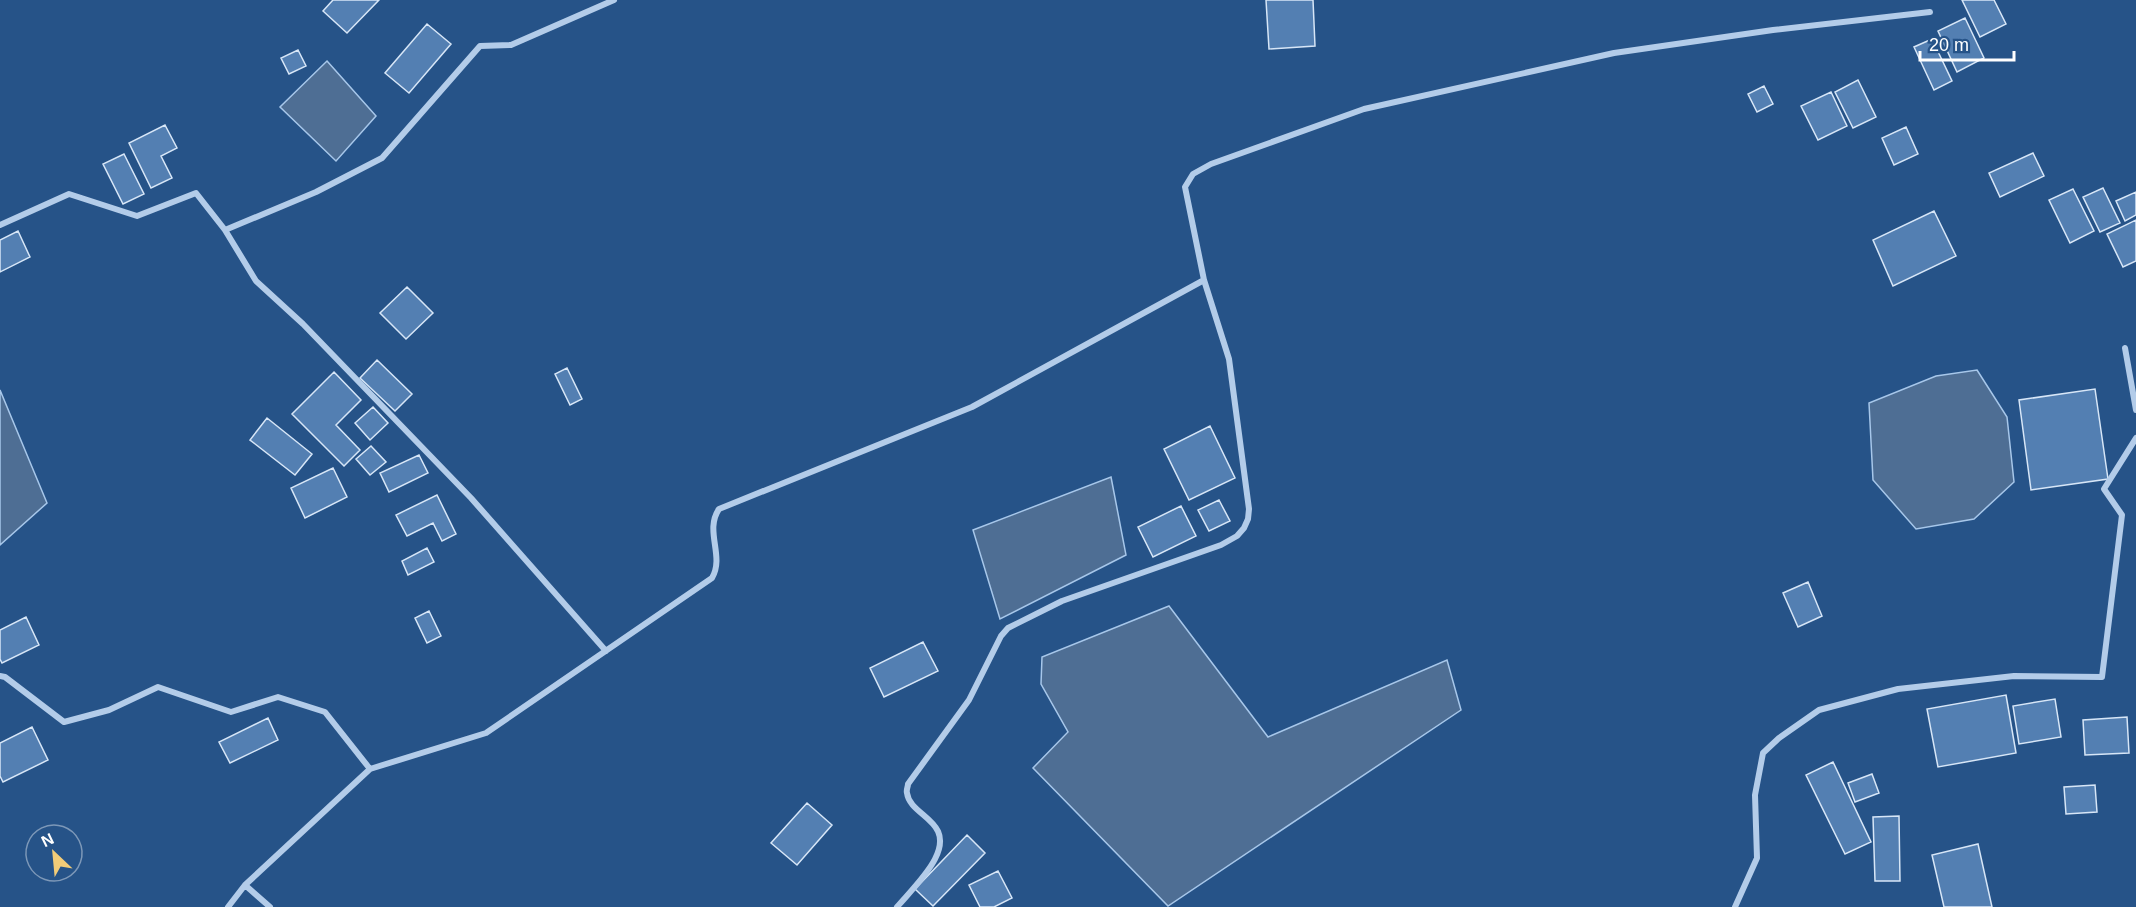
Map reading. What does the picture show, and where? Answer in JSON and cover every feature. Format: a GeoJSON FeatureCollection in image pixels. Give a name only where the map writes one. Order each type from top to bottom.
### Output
{"type":"FeatureCollection","features":[{"type":"Feature","properties":{"kind":"street"},"geometry":{"type":"LineString","coordinates":[[225,230],[316,192],[382,158],[480,46],[511,45],[614,0]]}},
{"type":"Feature","properties":{"kind":"street"},"geometry":{"type":"LineString","coordinates":[[897,907],[935,860],[941,842],[935,826],[910,801],[907,793],[908,784],[969,700],[996,646],[1008,628],[1062,601],[1221,546],[1237,536],[1248,519],[1249,509],[1229,359],[1204,280],[1185,187],[1193,174],[1211,164],[1364,109],[1614,53],[1773,30],[1929,12]]}},
{"type":"Feature","properties":{"kind":"street"},"geometry":{"type":"LineString","coordinates":[[0,225],[69,194],[136,216],[196,193],[225,230],[256,281],[303,324],[471,498],[606,651]]}},
{"type":"Feature","properties":{"kind":"street"},"geometry":{"type":"LineString","coordinates":[[228,907],[245,885],[370,769],[486,733],[712,578],[717,569],[713,518],[719,509],[972,407],[1204,280]]}},
{"type":"Feature","properties":{"kind":"street"},"geometry":{"type":"LineString","coordinates":[[2125,348],[2136,410]]}},
{"type":"Feature","properties":{"kind":"street"},"geometry":{"type":"LineString","coordinates":[[1735,907],[1757,858],[1755,795],[1763,753],[1779,738],[1818,710],[1898,689],[2014,676],[2102,676],[2122,515],[2104,489],[2136,438]]}},
{"type":"Feature","properties":{"kind":"street"},"geometry":{"type":"LineString","coordinates":[[0,675],[64,722],[109,710],[158,687],[231,712],[278,697],[325,712],[370,769]]}},
{"type":"Feature","properties":{"kind":"street"},"geometry":{"type":"LineString","coordinates":[[245,885],[270,907]]}},
{"type":"Feature","properties":{"kind":"water"},"geometry":{"type":"Polygon","coordinates":[[[327,61],[376,116],[336,161],[280,107],[327,61]]]}},
{"type":"Feature","properties":{"kind":"water"},"geometry":{"type":"Polygon","coordinates":[[[1977,370],[2007,417],[2014,482],[1974,519],[1916,529],[1873,480],[1869,403],[1936,376],[1977,370]]]}},
{"type":"Feature","properties":{"kind":"water"},"geometry":{"type":"Polygon","coordinates":[[[0,390],[47,503],[0,545],[0,390]]]}},
{"type":"Feature","properties":{"kind":"water"},"geometry":{"type":"Polygon","coordinates":[[[1111,477],[1126,555],[1000,619],[973,530],[1111,477]]]}},
{"type":"Feature","properties":{"kind":"water"},"geometry":{"type":"Polygon","coordinates":[[[1169,606],[1268,737],[1447,660],[1461,710],[1168,906],[1033,768],[1068,732],[1041,684],[1042,657],[1169,606]]]}},
{"type":"Feature","properties":{"kind":"building"},"geometry":{"type":"Polygon","coordinates":[[[333,0],[379,0],[347,33],[323,11],[333,0]]]}},
{"type":"Feature","properties":{"kind":"building"},"geometry":{"type":"Polygon","coordinates":[[[1266,0],[1313,0],[1315,46],[1269,49],[1266,0]]]}},
{"type":"Feature","properties":{"kind":"building"},"geometry":{"type":"Polygon","coordinates":[[[1962,0],[1994,0],[2006,24],[1980,37],[1962,0]]]}},
{"type":"Feature","properties":{"kind":"building"},"geometry":{"type":"Polygon","coordinates":[[[1965,18],[1984,58],[1957,72],[1938,31],[1965,18]]]}},
{"type":"Feature","properties":{"kind":"building"},"geometry":{"type":"Polygon","coordinates":[[[427,24],[451,44],[409,93],[385,73],[427,24]]]}},
{"type":"Feature","properties":{"kind":"building"},"geometry":{"type":"Polygon","coordinates":[[[1932,39],[1952,81],[1934,90],[1914,47],[1932,39]]]}},
{"type":"Feature","properties":{"kind":"building"},"geometry":{"type":"Polygon","coordinates":[[[298,50],[306,66],[289,74],[281,58],[298,50]]]}},
{"type":"Feature","properties":{"kind":"building"},"geometry":{"type":"Polygon","coordinates":[[[1858,80],[1876,117],[1853,128],[1835,92],[1858,80]]]}},
{"type":"Feature","properties":{"kind":"building"},"geometry":{"type":"Polygon","coordinates":[[[1764,86],[1773,104],[1757,112],[1748,94],[1764,86]]]}},
{"type":"Feature","properties":{"kind":"building"},"geometry":{"type":"Polygon","coordinates":[[[1831,92],[1847,126],[1818,140],[1801,106],[1831,92]]]}},
{"type":"Feature","properties":{"kind":"building"},"geometry":{"type":"Polygon","coordinates":[[[165,125],[177,148],[161,156],[172,178],[151,188],[129,143],[165,125]]]}},
{"type":"Feature","properties":{"kind":"building"},"geometry":{"type":"Polygon","coordinates":[[[1906,127],[1918,154],[1894,165],[1882,138],[1906,127]]]}},
{"type":"Feature","properties":{"kind":"building"},"geometry":{"type":"Polygon","coordinates":[[[2033,153],[2044,176],[2000,197],[1989,173],[2033,153]]]}},
{"type":"Feature","properties":{"kind":"building"},"geometry":{"type":"Polygon","coordinates":[[[124,154],[144,194],[123,204],[103,164],[124,154]]]}},
{"type":"Feature","properties":{"kind":"building"},"geometry":{"type":"Polygon","coordinates":[[[2103,188],[2120,223],[2100,232],[2083,197],[2103,188]]]}},
{"type":"Feature","properties":{"kind":"building"},"geometry":{"type":"Polygon","coordinates":[[[2073,189],[2094,231],[2070,243],[2049,200],[2073,189]]]}},
{"type":"Feature","properties":{"kind":"building"},"geometry":{"type":"Polygon","coordinates":[[[2136,192],[2136,215],[2125,221],[2116,201],[2136,192]]]}},
{"type":"Feature","properties":{"kind":"building"},"geometry":{"type":"Polygon","coordinates":[[[1934,211],[1956,256],[1893,286],[1873,240],[1934,211]]]}},
{"type":"Feature","properties":{"kind":"building"},"geometry":{"type":"Polygon","coordinates":[[[2136,220],[2136,261],[2123,267],[2107,234],[2136,220]]]}},
{"type":"Feature","properties":{"kind":"building"},"geometry":{"type":"Polygon","coordinates":[[[18,231],[30,257],[0,272],[0,240],[18,231]]]}},
{"type":"Feature","properties":{"kind":"building"},"geometry":{"type":"Polygon","coordinates":[[[407,287],[433,313],[406,339],[380,313],[407,287]]]}},
{"type":"Feature","properties":{"kind":"building"},"geometry":{"type":"Polygon","coordinates":[[[377,360],[412,394],[395,411],[360,378],[377,360]]]}},
{"type":"Feature","properties":{"kind":"building"},"geometry":{"type":"Polygon","coordinates":[[[567,368],[582,399],[570,405],[555,374],[567,368]]]}},
{"type":"Feature","properties":{"kind":"building"},"geometry":{"type":"Polygon","coordinates":[[[334,372],[361,400],[336,425],[360,450],[344,466],[292,414],[334,372]]]}},
{"type":"Feature","properties":{"kind":"building"},"geometry":{"type":"Polygon","coordinates":[[[2095,389],[2108,479],[2031,490],[2019,400],[2095,389]]]}},
{"type":"Feature","properties":{"kind":"building"},"geometry":{"type":"Polygon","coordinates":[[[373,407],[388,423],[370,440],[355,423],[373,407]]]}},
{"type":"Feature","properties":{"kind":"building"},"geometry":{"type":"Polygon","coordinates":[[[267,418],[312,454],[295,475],[250,440],[267,418]]]}},
{"type":"Feature","properties":{"kind":"building"},"geometry":{"type":"Polygon","coordinates":[[[1210,426],[1235,478],[1189,500],[1164,449],[1210,426]]]}},
{"type":"Feature","properties":{"kind":"building"},"geometry":{"type":"Polygon","coordinates":[[[371,446],[386,462],[370,475],[356,459],[371,446]]]}},
{"type":"Feature","properties":{"kind":"building"},"geometry":{"type":"Polygon","coordinates":[[[419,455],[428,473],[389,492],[380,473],[419,455]]]}},
{"type":"Feature","properties":{"kind":"building"},"geometry":{"type":"Polygon","coordinates":[[[333,468],[347,497],[305,518],[291,488],[333,468]]]}},
{"type":"Feature","properties":{"kind":"building"},"geometry":{"type":"Polygon","coordinates":[[[437,495],[456,534],[442,541],[433,523],[407,536],[396,515],[437,495]]]}},
{"type":"Feature","properties":{"kind":"building"},"geometry":{"type":"Polygon","coordinates":[[[1219,500],[1230,521],[1209,531],[1198,510],[1219,500]]]}},
{"type":"Feature","properties":{"kind":"building"},"geometry":{"type":"Polygon","coordinates":[[[1181,506],[1196,536],[1153,557],[1138,527],[1181,506]]]}},
{"type":"Feature","properties":{"kind":"building"},"geometry":{"type":"Polygon","coordinates":[[[427,548],[434,562],[408,575],[402,561],[427,548]]]}},
{"type":"Feature","properties":{"kind":"building"},"geometry":{"type":"Polygon","coordinates":[[[1808,582],[1822,616],[1798,627],[1783,593],[1808,582]]]}},
{"type":"Feature","properties":{"kind":"building"},"geometry":{"type":"Polygon","coordinates":[[[429,611],[441,636],[427,643],[415,618],[429,611]]]}},
{"type":"Feature","properties":{"kind":"building"},"geometry":{"type":"Polygon","coordinates":[[[26,617],[39,645],[2,663],[0,630],[26,617]]]}},
{"type":"Feature","properties":{"kind":"building"},"geometry":{"type":"Polygon","coordinates":[[[923,642],[938,671],[884,697],[870,668],[923,642]]]}},
{"type":"Feature","properties":{"kind":"building"},"geometry":{"type":"Polygon","coordinates":[[[2006,695],[2016,753],[1938,767],[1927,709],[2006,695]]]}},
{"type":"Feature","properties":{"kind":"building"},"geometry":{"type":"Polygon","coordinates":[[[2055,699],[2061,737],[2019,744],[2013,706],[2055,699]]]}},
{"type":"Feature","properties":{"kind":"building"},"geometry":{"type":"Polygon","coordinates":[[[2127,717],[2129,753],[2085,755],[2083,720],[2127,717]]]}},
{"type":"Feature","properties":{"kind":"building"},"geometry":{"type":"Polygon","coordinates":[[[268,718],[278,740],[230,763],[219,742],[268,718]]]}},
{"type":"Feature","properties":{"kind":"building"},"geometry":{"type":"Polygon","coordinates":[[[32,727],[48,760],[3,782],[0,776],[0,743],[32,727]]]}},
{"type":"Feature","properties":{"kind":"building"},"geometry":{"type":"Polygon","coordinates":[[[1833,762],[1871,842],[1845,854],[1806,775],[1833,762]]]}},
{"type":"Feature","properties":{"kind":"building"},"geometry":{"type":"Polygon","coordinates":[[[1872,774],[1879,793],[1855,802],[1848,783],[1872,774]]]}},
{"type":"Feature","properties":{"kind":"building"},"geometry":{"type":"Polygon","coordinates":[[[2095,785],[2097,812],[2066,814],[2064,787],[2095,785]]]}},
{"type":"Feature","properties":{"kind":"building"},"geometry":{"type":"Polygon","coordinates":[[[807,803],[832,825],[797,865],[771,843],[807,803]]]}},
{"type":"Feature","properties":{"kind":"building"},"geometry":{"type":"Polygon","coordinates":[[[1899,816],[1900,881],[1875,881],[1873,817],[1899,816]]]}},
{"type":"Feature","properties":{"kind":"building"},"geometry":{"type":"Polygon","coordinates":[[[967,835],[985,853],[933,906],[915,889],[967,835]]]}},
{"type":"Feature","properties":{"kind":"building"},"geometry":{"type":"Polygon","coordinates":[[[1978,844],[1992,907],[1944,907],[1932,855],[1978,844]]]}},
{"type":"Feature","properties":{"kind":"building"},"geometry":{"type":"Polygon","coordinates":[[[998,871],[1012,898],[994,907],[980,907],[969,885],[998,871]]]}}]}
